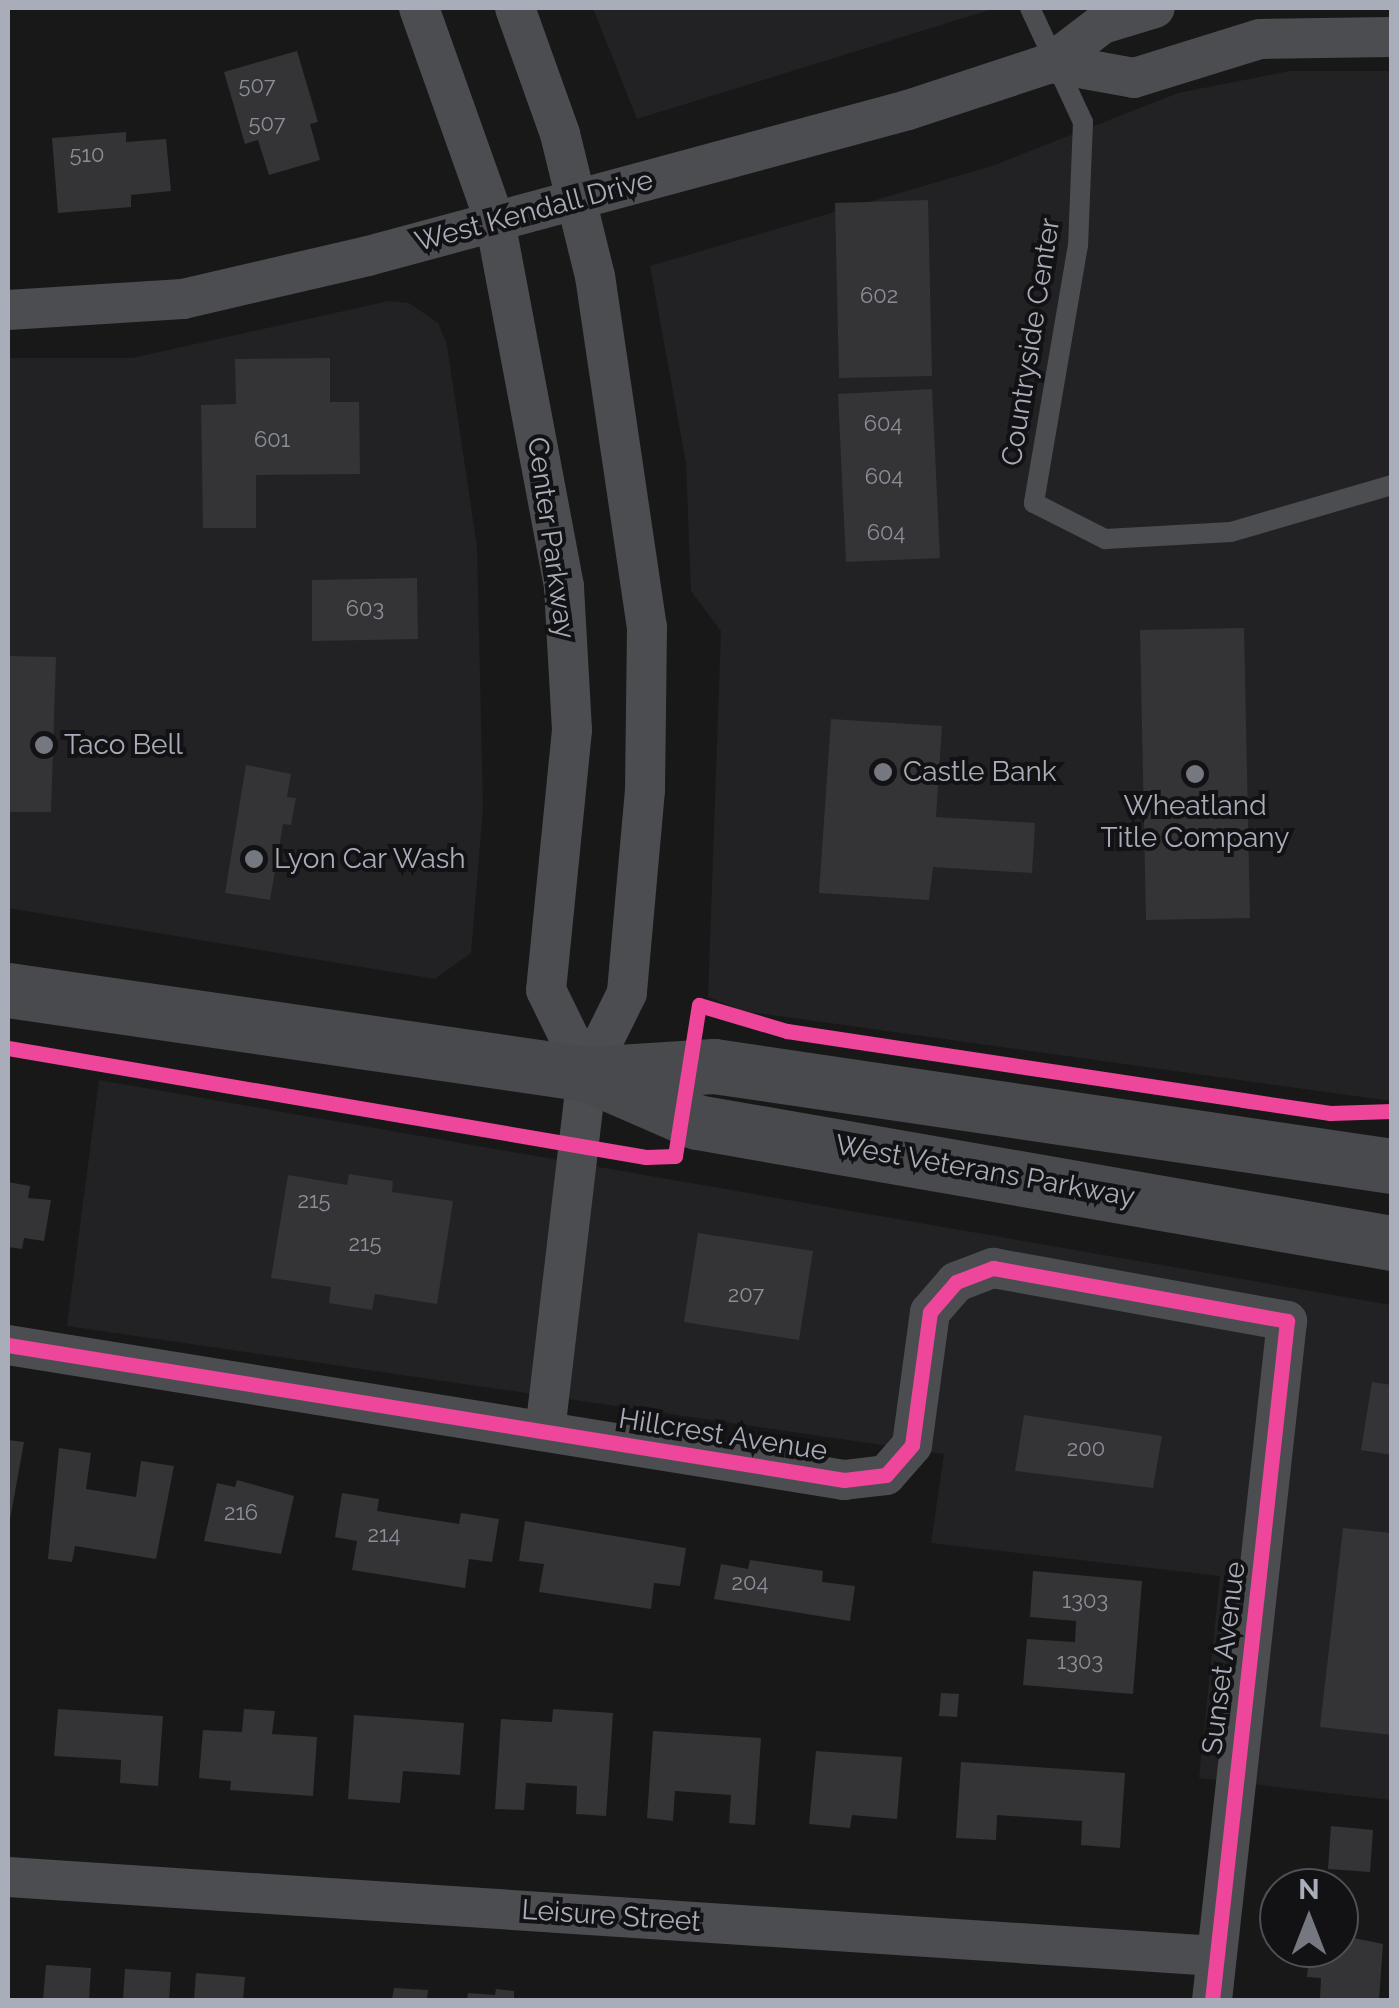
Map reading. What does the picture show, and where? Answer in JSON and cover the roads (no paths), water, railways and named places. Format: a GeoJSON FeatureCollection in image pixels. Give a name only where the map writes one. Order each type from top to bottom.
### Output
{"type":"FeatureCollection","features":[{"type":"Feature","properties":{"kind":"main road","name":"West Veterans Parkway"},"geometry":{"type":"LineString","coordinates":[[8,990],[587,1074],[714,1066],[1392,1166]]}},
{"type":"Feature","properties":{"kind":"main road","name":"West Veterans Parkway"},"geometry":{"type":"LineString","coordinates":[[587,1074],[697,1122],[1392,1243]]}},
{"type":"Feature","properties":{"kind":"street","name":"Center Parkway"},"geometry":{"type":"LineString","coordinates":[[420,8],[496,221],[564,587],[572,730],[546,990],[587,1074]]}},
{"type":"Feature","properties":{"kind":"street"},"geometry":{"type":"LineString","coordinates":[[514,8],[577,199],[616,384],[647,645],[645,790],[627,992],[587,1074],[546,1431]]}},
{"type":"Feature","properties":{"kind":"street","name":"West Kendall Drive"},"geometry":{"type":"LineString","coordinates":[[8,310],[183,299],[496,221],[908,110],[1051,63],[1102,24],[1155,8]]}},
{"type":"Feature","properties":{"kind":"street","name":"West Kendall Drive"},"geometry":{"type":"LineString","coordinates":[[1051,63],[1134,78],[1260,39],[1392,37]]}},
{"type":"Feature","properties":{"kind":"street","name":"Hillcrest Avenue"},"geometry":{"type":"LineString","coordinates":[[8,1345],[844,1480],[886,1475],[912,1445],[930,1312],[956,1282],[994,1268],[1288,1322]]}},
{"type":"Feature","properties":{"kind":"street","name":"Sunset Avenue"},"geometry":{"type":"LineString","coordinates":[[1212,2000],[1288,1322]]}},
{"type":"Feature","properties":{"kind":"street","name":"Leisure Street"},"geometry":{"type":"LineString","coordinates":[[8,1876],[1215,1956]]}},
{"type":"Feature","properties":{"kind":"lane","name":"Countryside Center"},"geometry":{"type":"LineString","coordinates":[[1030,8],[1051,63],[1083,122],[1078,244],[1034,502],[1105,539],[1231,532],[1392,485]]}},
{"type":"Feature","properties":{"kind":"place","name":"Taco Bell"},"geometry":{"type":"Point","coordinates":[44,745]}},
{"type":"Feature","properties":{"kind":"place","name":"Castle Bank"},"geometry":{"type":"Point","coordinates":[883,772]}},
{"type":"Feature","properties":{"kind":"place","name":"Wheatland Title Company"},"geometry":{"type":"Point","coordinates":[1195,774]}},
{"type":"Feature","properties":{"kind":"place","name":"Lyon Car Wash"},"geometry":{"type":"Point","coordinates":[254,859]}}]}
